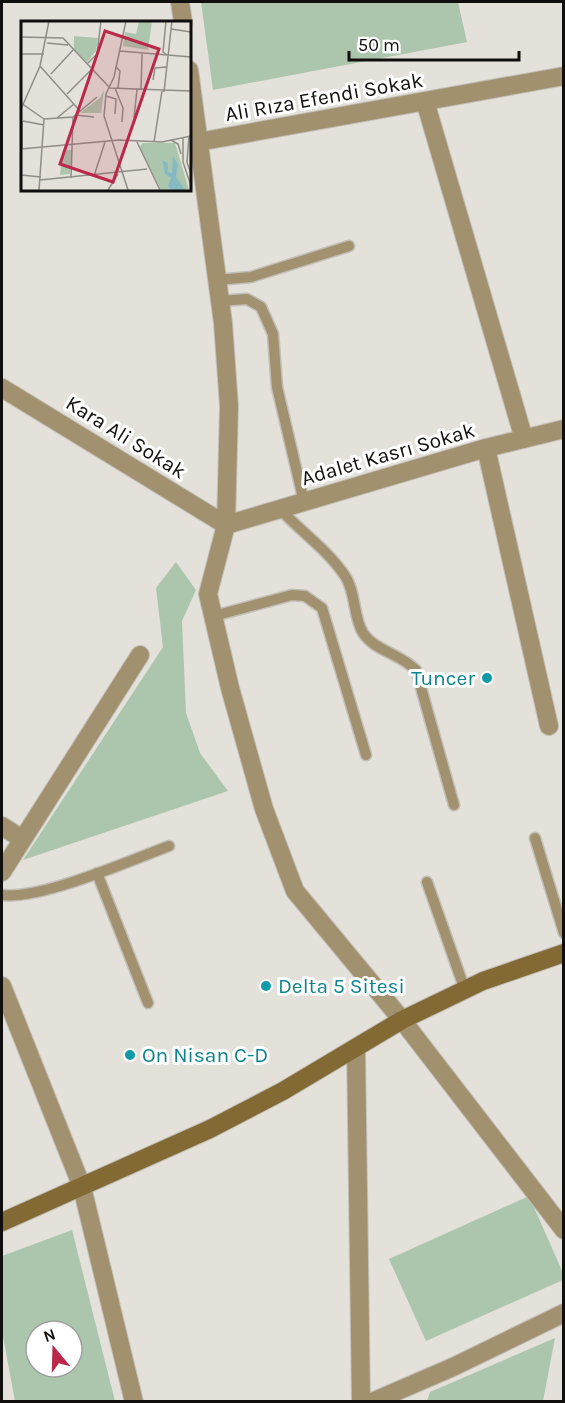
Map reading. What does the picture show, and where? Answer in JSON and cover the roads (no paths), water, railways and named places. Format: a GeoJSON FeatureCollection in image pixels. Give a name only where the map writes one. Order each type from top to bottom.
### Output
{"type":"FeatureCollection","features":[{"type":"Feature","properties":{"kind":"main road"},"geometry":{"type":"LineString","coordinates":[[2,1222],[210,1129],[356,1050],[402,1020],[483,981],[564,953]]}},
{"type":"Feature","properties":{"kind":"street"},"geometry":{"type":"LineString","coordinates":[[180,2],[183,21]]}},
{"type":"Feature","properties":{"kind":"street","name":"Ali Rıza Efendi Sokak"},"geometry":{"type":"LineString","coordinates":[[198,142],[564,76]]}},
{"type":"Feature","properties":{"kind":"street"},"geometry":{"type":"LineString","coordinates":[[190,78],[220,301],[229,406],[226,525],[208,594],[230,688],[264,809],[295,891],[402,1020],[564,1230]]}},
{"type":"Feature","properties":{"kind":"street"},"geometry":{"type":"LineString","coordinates":[[425,101],[524,439]]}},
{"type":"Feature","properties":{"kind":"street","name":"Kara Ali Sokak"},"geometry":{"type":"LineString","coordinates":[[2,389],[226,525]]}},
{"type":"Feature","properties":{"kind":"street","name":"Adalet Kasrı Sokak"},"geometry":{"type":"LineString","coordinates":[[226,525],[486,448],[564,429]]}},
{"type":"Feature","properties":{"kind":"street"},"geometry":{"type":"LineString","coordinates":[[486,448],[549,726]]}},
{"type":"Feature","properties":{"kind":"street"},"geometry":{"type":"LineString","coordinates":[[2,872],[140,655]]}},
{"type":"Feature","properties":{"kind":"street"},"geometry":{"type":"LineString","coordinates":[[2,826],[22,839]]}},
{"type":"Feature","properties":{"kind":"street"},"geometry":{"type":"LineString","coordinates":[[2,986],[82,1187],[134,1401]]}},
{"type":"Feature","properties":{"kind":"street"},"geometry":{"type":"LineString","coordinates":[[356,1050],[361,1401]]}},
{"type":"Feature","properties":{"kind":"street"},"geometry":{"type":"LineString","coordinates":[[372,1401],[409,1394],[564,1313]]}},
{"type":"Feature","properties":{"kind":"lane"},"geometry":{"type":"LineString","coordinates":[[217,280],[250,277],[349,246]]}},
{"type":"Feature","properties":{"kind":"lane"},"geometry":{"type":"LineString","coordinates":[[220,301],[247,300],[261,308],[273,334],[277,387],[304,502]]}},
{"type":"Feature","properties":{"kind":"lane"},"geometry":{"type":"LineString","coordinates":[[280,509],[324,550],[347,578],[363,633],[379,649],[404,658],[416,670],[454,805]]}},
{"type":"Feature","properties":{"kind":"lane"},"geometry":{"type":"LineString","coordinates":[[214,616],[292,595],[305,596],[322,608],[366,755]]}},
{"type":"Feature","properties":{"kind":"lane"},"geometry":{"type":"LineString","coordinates":[[535,838],[564,933]]}},
{"type":"Feature","properties":{"kind":"lane"},"geometry":{"type":"LineString","coordinates":[[2,895],[18,897],[98,873],[169,846]]}},
{"type":"Feature","properties":{"kind":"lane"},"geometry":{"type":"LineString","coordinates":[[98,873],[148,1003]]}},
{"type":"Feature","properties":{"kind":"lane"},"geometry":{"type":"LineString","coordinates":[[428,882],[465,990]]}},
{"type":"Feature","properties":{"kind":"place","name":"Tuncer"},"geometry":{"type":"Point","coordinates":[487,678]}},
{"type":"Feature","properties":{"kind":"place","name":"Delta 5 Sitesi"},"geometry":{"type":"Point","coordinates":[266,986]}},
{"type":"Feature","properties":{"kind":"place","name":"On Nisan C-D"},"geometry":{"type":"Point","coordinates":[130,1055]}}]}
